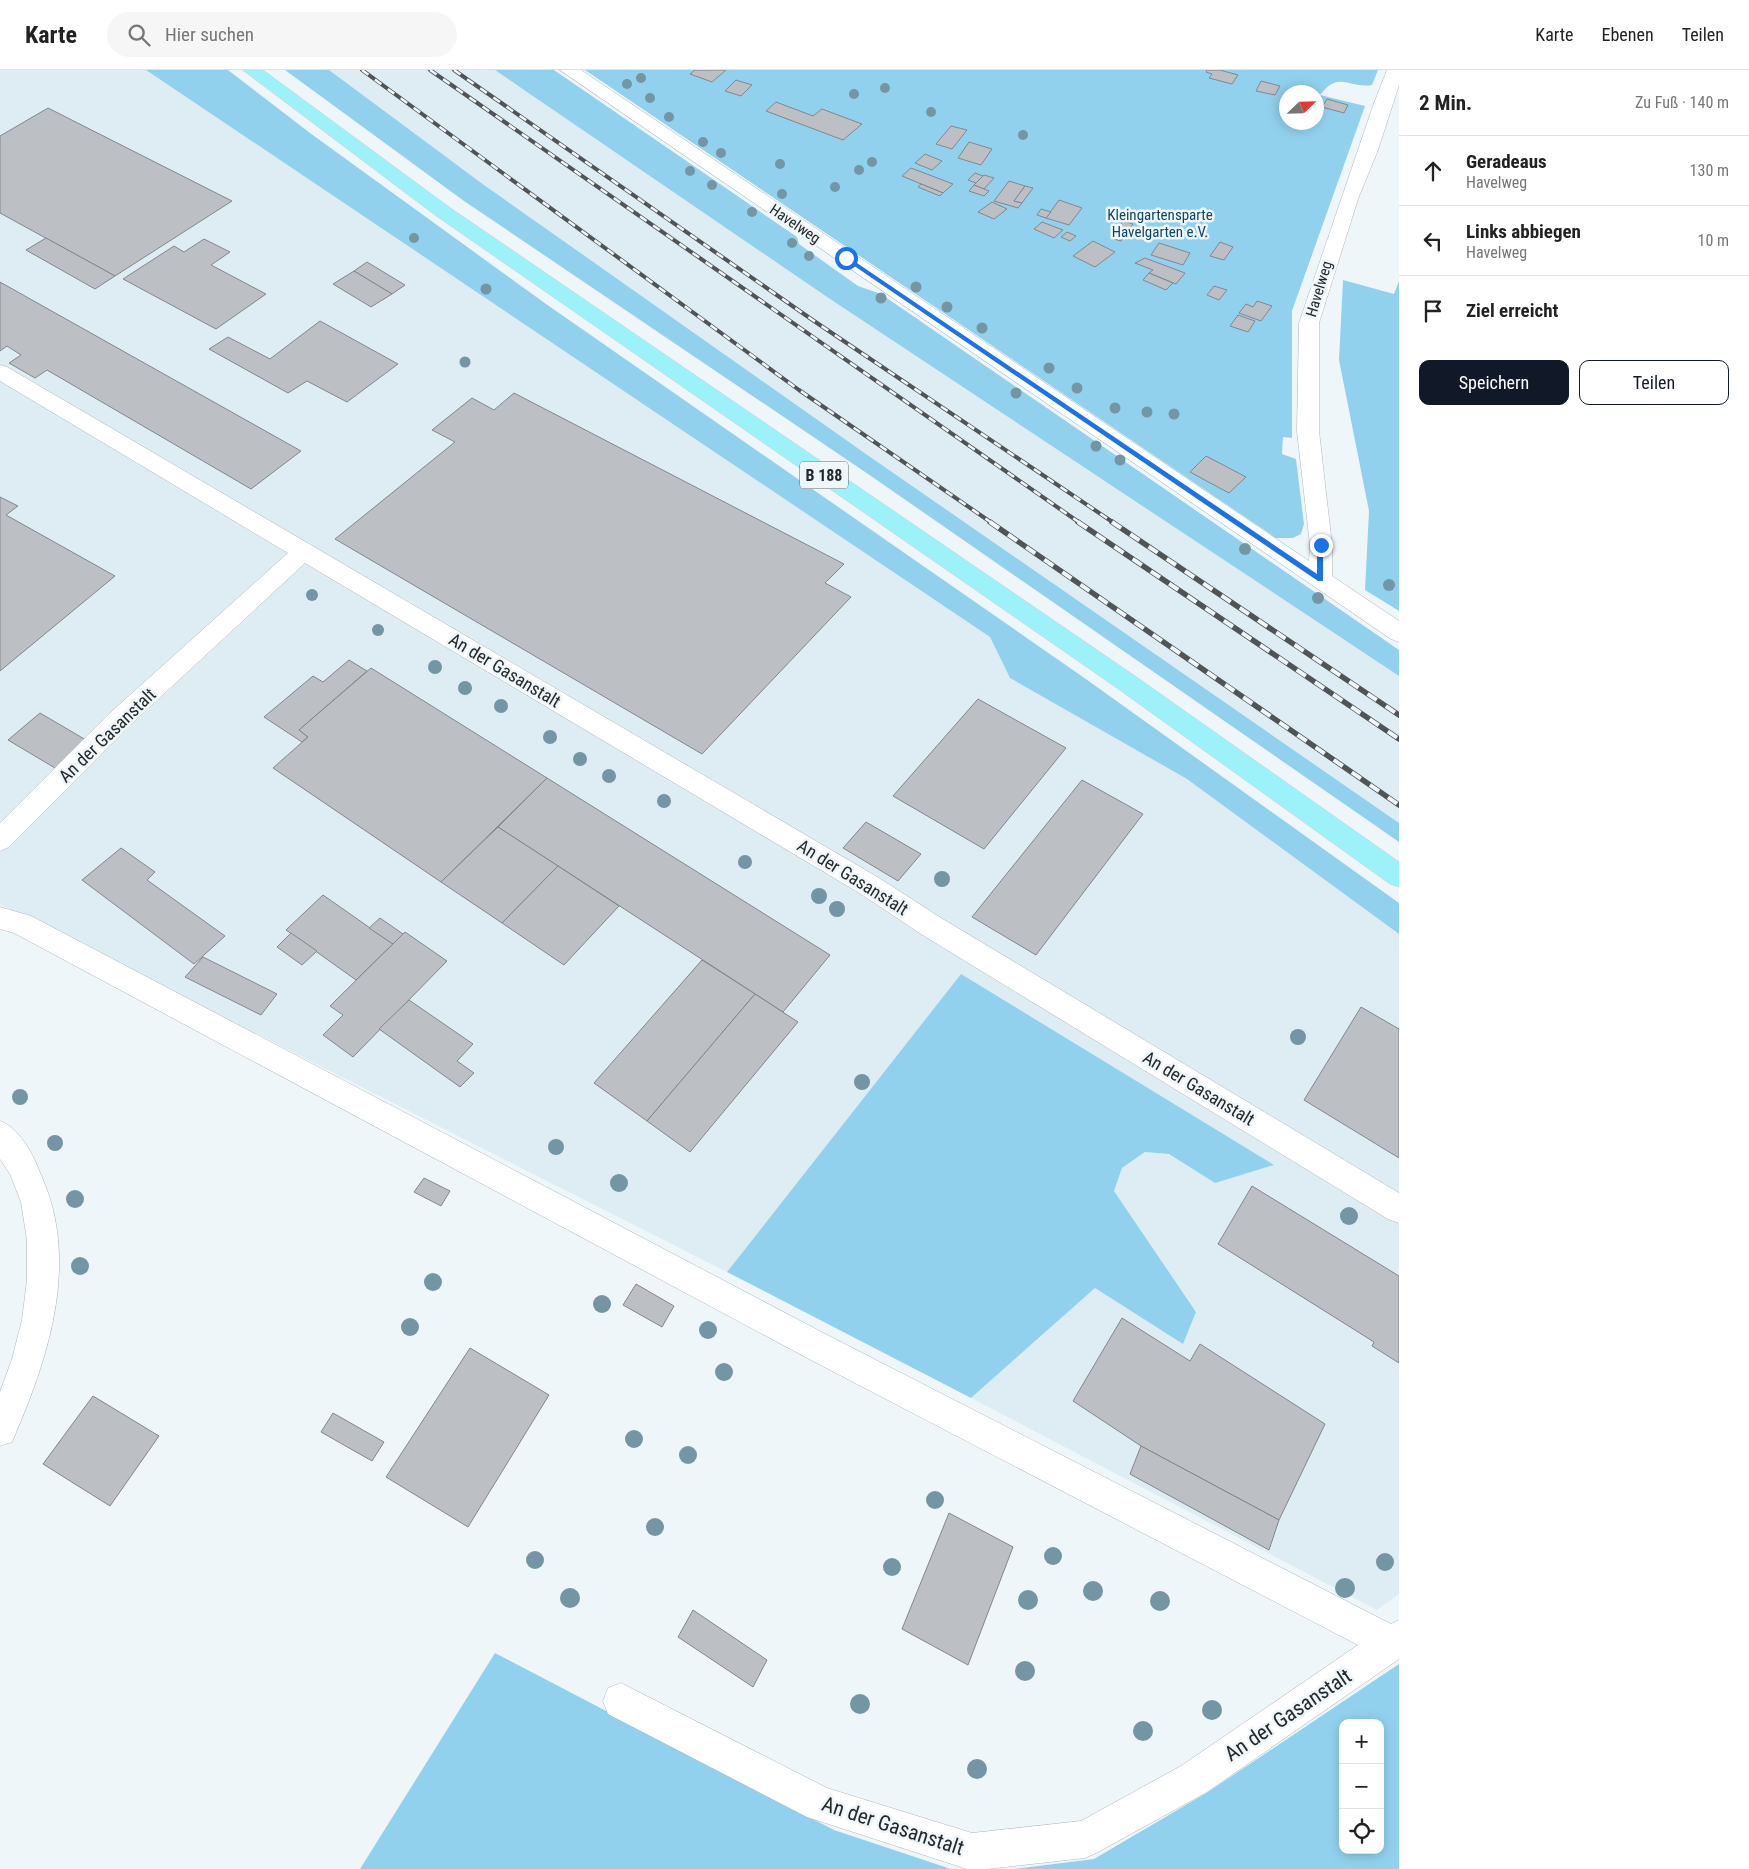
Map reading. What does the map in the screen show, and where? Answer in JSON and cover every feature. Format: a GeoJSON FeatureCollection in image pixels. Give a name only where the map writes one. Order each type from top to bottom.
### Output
{"type":"FeatureCollection","features":[{"type":"Feature","properties":{"kind":"main road","name":"B 188"},"geometry":{"type":"LineString","coordinates":[[252,70],[442,211],[1118,676],[1399,876]]}},
{"type":"Feature","properties":{"kind":"street","name":"Havelweg"},"geometry":{"type":"LineString","coordinates":[[568,70],[1399,633]]}},
{"type":"Feature","properties":{"kind":"street","name":"Havelweg"},"geometry":{"type":"LineString","coordinates":[[1320,579],[1321,545],[1308,431],[1309,323],[1349,199],[1369,150],[1383,103],[1396,70]]}},
{"type":"Feature","properties":{"kind":"street","name":"An der Gasanstalt"},"geometry":{"type":"LineString","coordinates":[[0,372],[870,886],[931,926],[1399,1209]]}},
{"type":"Feature","properties":{"kind":"street","name":"An der Gasanstalt"},"geometry":{"type":"LineString","coordinates":[[0,840],[119,720],[304,551]]}},
{"type":"Feature","properties":{"kind":"street"},"geometry":{"type":"LineString","coordinates":[[0,918],[21,924],[820,1348],[1395,1641]]}},
{"type":"Feature","properties":{"kind":"street"},"geometry":{"type":"LineString","coordinates":[[0,1134],[14,1150],[27,1178],[39,1216],[43,1283],[35,1340],[17,1395],[0,1430]]}},
{"type":"Feature","properties":{"kind":"street","name":"An der Gasanstalt"},"geometry":{"type":"LineString","coordinates":[[621,1700],[820,1804],[972,1852],[1085,1839],[1194,1779],[1395,1641]]}},
{"type":"Feature","properties":{"kind":"shaded area"},"geometry":{"type":"Polygon","coordinates":[[[0,70],[146,70],[990,637],[1010,678],[1187,779],[1399,934],[1399,1594],[1377,1610],[971,1398],[1095,1288],[1183,1343],[1196,1312],[1114,1191],[1122,1168],[1145,1152],[1169,1154],[1215,1183],[961,974],[727,1272],[0,904],[0,70]]]}},
{"type":"Feature","properties":{"kind":"shaded area"},"geometry":{"type":"Polygon","coordinates":[[[328,70],[495,70],[830,299],[1399,676],[1399,823],[866,454],[484,185],[328,70]]]}},
{"type":"Feature","properties":{"kind":"green space"},"geometry":{"type":"Polygon","coordinates":[[[146,70],[228,70],[310,133],[546,304],[1083,677],[1399,903],[1399,934],[1187,779],[1010,678],[990,637],[146,70]]]}},
{"type":"Feature","properties":{"kind":"green space"},"geometry":{"type":"Polygon","coordinates":[[[285,70],[329,70],[484,185],[866,454],[1399,823],[1399,842],[871,476],[464,201],[285,70]]]}},
{"type":"Feature","properties":{"kind":"green space"},"geometry":{"type":"Polygon","coordinates":[[[495,70],[554,70],[797,237],[799,244],[858,286],[881,294],[1399,650],[1399,676],[830,299],[495,70]]]}},
{"type":"Feature","properties":{"kind":"green space","name":"Kleingartensparte Havelgarten e.V."},"geometry":{"type":"Polygon","coordinates":[[[585,70],[1378,70],[1372,85],[1364,86],[1339,82],[1333,83],[1324,91],[1324,85],[1279,85],[1279,130],[1324,130],[1324,96],[1365,106],[1292,311],[1292,438],[1283,437],[1282,454],[1296,459],[1304,524],[1301,534],[1293,538],[1276,538],[585,70]]]}},
{"type":"Feature","properties":{"kind":"green space"},"geometry":{"type":"Polygon","coordinates":[[[1343,280],[1394,294],[1399,281],[1399,611],[1365,590],[1369,511],[1339,360],[1343,280]]]}},
{"type":"Feature","properties":{"kind":"green space"},"geometry":{"type":"Polygon","coordinates":[[[961,974],[1274,1165],[1215,1183],[1169,1154],[1145,1152],[1122,1168],[1114,1191],[1196,1312],[1183,1344],[1095,1288],[971,1398],[727,1272],[961,974]]]}},
{"type":"Feature","properties":{"kind":"green space"},"geometry":{"type":"Polygon","coordinates":[[[495,1653],[834,1830],[951,1869],[360,1869],[495,1653]]]}},
{"type":"Feature","properties":{"kind":"green space"},"geometry":{"type":"Polygon","coordinates":[[[1399,1664],[1399,1869],[1014,1869],[1094,1859],[1208,1792],[1399,1664]]]}},
{"type":"Feature","properties":{"kind":"building"},"geometry":{"type":"Polygon","coordinates":[[[695,70],[726,70],[712,82],[690,74],[695,70]]]}},
{"type":"Feature","properties":{"kind":"building"},"geometry":{"type":"Polygon","coordinates":[[[1207,70],[1220,70],[1238,75],[1232,84],[1209,78],[1212,74],[1206,72],[1207,70]]]}},
{"type":"Feature","properties":{"kind":"building"},"geometry":{"type":"Polygon","coordinates":[[[736,80],[752,85],[741,96],[725,91],[736,80]]]}},
{"type":"Feature","properties":{"kind":"building"},"geometry":{"type":"Polygon","coordinates":[[[1261,81],[1279,86],[1275,95],[1256,91],[1261,81]]]}},
{"type":"Feature","properties":{"kind":"building"},"geometry":{"type":"Polygon","coordinates":[[[1327,99],[1348,105],[1344,113],[1324,108],[1327,99]]]}},
{"type":"Feature","properties":{"kind":"building"},"geometry":{"type":"Polygon","coordinates":[[[776,102],[813,116],[822,109],[862,124],[843,140],[766,111],[776,102]]]}},
{"type":"Feature","properties":{"kind":"building"},"geometry":{"type":"Polygon","coordinates":[[[48,108],[232,201],[115,276],[0,213],[0,136],[48,108]]]}},
{"type":"Feature","properties":{"kind":"building"},"geometry":{"type":"Polygon","coordinates":[[[951,126],[967,130],[952,149],[936,144],[951,126]]]}},
{"type":"Feature","properties":{"kind":"building"},"geometry":{"type":"Polygon","coordinates":[[[969,142],[992,149],[981,165],[958,158],[969,142]]]}},
{"type":"Feature","properties":{"kind":"building"},"geometry":{"type":"Polygon","coordinates":[[[925,154],[942,161],[932,170],[915,163],[925,154]]]}},
{"type":"Feature","properties":{"kind":"building"},"geometry":{"type":"Polygon","coordinates":[[[911,168],[953,184],[943,193],[902,176],[911,168]]]}},
{"type":"Feature","properties":{"kind":"building"},"geometry":{"type":"Polygon","coordinates":[[[975,173],[983,176],[976,183],[968,180],[975,173]]]}},
{"type":"Feature","properties":{"kind":"building"},"geometry":{"type":"Polygon","coordinates":[[[984,175],[994,178],[984,189],[974,185],[984,175]]]}},
{"type":"Feature","properties":{"kind":"building"},"geometry":{"type":"Polygon","coordinates":[[[1009,181],[1025,186],[1014,201],[1022,203],[1018,208],[994,201],[1009,181]]]}},
{"type":"Feature","properties":{"kind":"building"},"geometry":{"type":"Polygon","coordinates":[[[921,184],[943,193],[940,196],[918,187],[921,184]]]}},
{"type":"Feature","properties":{"kind":"building"},"geometry":{"type":"Polygon","coordinates":[[[974,185],[989,191],[984,196],[969,191],[974,185]]]}},
{"type":"Feature","properties":{"kind":"building"},"geometry":{"type":"Polygon","coordinates":[[[1025,186],[1033,188],[1022,203],[1014,201],[1025,186]]]}},
{"type":"Feature","properties":{"kind":"building"},"geometry":{"type":"Polygon","coordinates":[[[1059,200],[1082,208],[1069,225],[1046,218],[1059,200]]]}},
{"type":"Feature","properties":{"kind":"building"},"geometry":{"type":"Polygon","coordinates":[[[992,202],[1007,209],[994,219],[978,212],[992,202]]]}},
{"type":"Feature","properties":{"kind":"building"},"geometry":{"type":"Polygon","coordinates":[[[1041,209],[1051,212],[1046,218],[1037,215],[1041,209]]]}},
{"type":"Feature","properties":{"kind":"building"},"geometry":{"type":"Polygon","coordinates":[[[1123,221],[1133,224],[1121,241],[1111,238],[1123,221]]]}},
{"type":"Feature","properties":{"kind":"building"},"geometry":{"type":"Polygon","coordinates":[[[1042,222],[1063,230],[1054,238],[1034,229],[1042,222]]]}},
{"type":"Feature","properties":{"kind":"building"},"geometry":{"type":"Polygon","coordinates":[[[1067,232],[1076,236],[1070,241],[1061,237],[1067,232]]]}},
{"type":"Feature","properties":{"kind":"building"},"geometry":{"type":"Polygon","coordinates":[[[46,238],[115,276],[95,289],[26,250],[46,238]]]}},
{"type":"Feature","properties":{"kind":"building"},"geometry":{"type":"Polygon","coordinates":[[[204,239],[230,252],[211,265],[266,294],[216,329],[123,279],[174,246],[184,252],[204,239]]]}},
{"type":"Feature","properties":{"kind":"building"},"geometry":{"type":"Polygon","coordinates":[[[1093,241],[1115,252],[1095,267],[1073,256],[1093,241]]]}},
{"type":"Feature","properties":{"kind":"building"},"geometry":{"type":"Polygon","coordinates":[[[1220,242],[1233,247],[1224,260],[1210,256],[1220,242]]]}},
{"type":"Feature","properties":{"kind":"building"},"geometry":{"type":"Polygon","coordinates":[[[1159,243],[1190,253],[1183,265],[1151,255],[1159,243]]]}},
{"type":"Feature","properties":{"kind":"building"},"geometry":{"type":"Polygon","coordinates":[[[1145,258],[1185,273],[1176,284],[1149,273],[1153,270],[1135,263],[1145,258]]]}},
{"type":"Feature","properties":{"kind":"building"},"geometry":{"type":"Polygon","coordinates":[[[367,262],[405,285],[392,294],[354,271],[367,262]]]}},
{"type":"Feature","properties":{"kind":"building"},"geometry":{"type":"Polygon","coordinates":[[[354,271],[392,294],[371,307],[333,284],[354,271]]]}},
{"type":"Feature","properties":{"kind":"building"},"geometry":{"type":"Polygon","coordinates":[[[1149,273],[1173,283],[1166,290],[1143,280],[1149,273]]]}},
{"type":"Feature","properties":{"kind":"building"},"geometry":{"type":"Polygon","coordinates":[[[0,282],[301,451],[251,489],[47,370],[35,378],[9,363],[21,355],[7,346],[0,351],[0,282]]]}},
{"type":"Feature","properties":{"kind":"building"},"geometry":{"type":"Polygon","coordinates":[[[1214,286],[1227,290],[1219,300],[1207,295],[1214,286]]]}},
{"type":"Feature","properties":{"kind":"building"},"geometry":{"type":"Polygon","coordinates":[[[1257,301],[1272,306],[1261,321],[1239,313],[1246,304],[1253,307],[1257,301]]]}},
{"type":"Feature","properties":{"kind":"building"},"geometry":{"type":"Polygon","coordinates":[[[1238,315],[1255,321],[1248,332],[1230,326],[1238,315]]]}},
{"type":"Feature","properties":{"kind":"building"},"geometry":{"type":"Polygon","coordinates":[[[320,321],[398,364],[347,402],[307,381],[288,393],[209,349],[228,337],[270,359],[320,321]]]}},
{"type":"Feature","properties":{"kind":"building"},"geometry":{"type":"Polygon","coordinates":[[[514,393],[844,564],[825,583],[851,597],[702,754],[335,539],[455,442],[432,430],[472,398],[494,410],[514,393]]]}},
{"type":"Feature","properties":{"kind":"building"},"geometry":{"type":"Polygon","coordinates":[[[1206,456],[1246,477],[1229,493],[1190,472],[1206,456]]]}},
{"type":"Feature","properties":{"kind":"building"},"geometry":{"type":"Polygon","coordinates":[[[0,497],[18,506],[6,515],[115,576],[0,671],[0,497]]]}},
{"type":"Feature","properties":{"kind":"building"},"geometry":{"type":"Polygon","coordinates":[[[349,660],[367,671],[299,730],[308,737],[302,742],[264,717],[313,676],[323,682],[349,660]]]}},
{"type":"Feature","properties":{"kind":"building"},"geometry":{"type":"Polygon","coordinates":[[[371,668],[547,778],[441,882],[273,768],[308,737],[299,730],[371,668]]]}},
{"type":"Feature","properties":{"kind":"building"},"geometry":{"type":"Polygon","coordinates":[[[978,699],[1066,748],[984,849],[893,796],[978,699]]]}},
{"type":"Feature","properties":{"kind":"building"},"geometry":{"type":"Polygon","coordinates":[[[40,713],[86,740],[55,768],[8,740],[40,713]]]}},
{"type":"Feature","properties":{"kind":"building"},"geometry":{"type":"Polygon","coordinates":[[[547,778],[830,955],[783,1012],[498,827],[547,778]]]}},
{"type":"Feature","properties":{"kind":"building"},"geometry":{"type":"Polygon","coordinates":[[[1082,780],[1143,814],[1036,955],[972,917],[1082,780]]]}},
{"type":"Feature","properties":{"kind":"building"},"geometry":{"type":"Polygon","coordinates":[[[866,822],[921,854],[898,881],[843,848],[866,822]]]}},
{"type":"Feature","properties":{"kind":"building"},"geometry":{"type":"Polygon","coordinates":[[[498,827],[558,866],[502,923],[441,882],[498,827]]]}},
{"type":"Feature","properties":{"kind":"building"},"geometry":{"type":"Polygon","coordinates":[[[121,848],[155,872],[147,880],[225,936],[194,964],[82,880],[121,848]]]}},
{"type":"Feature","properties":{"kind":"building"},"geometry":{"type":"Polygon","coordinates":[[[558,866],[619,906],[564,965],[502,923],[558,866]]]}},
{"type":"Feature","properties":{"kind":"building"},"geometry":{"type":"Polygon","coordinates":[[[323,895],[393,944],[356,980],[286,930],[323,895]]]}},
{"type":"Feature","properties":{"kind":"building"},"geometry":{"type":"Polygon","coordinates":[[[380,918],[403,934],[393,944],[369,928],[380,918]]]}},
{"type":"Feature","properties":{"kind":"building"},"geometry":{"type":"Polygon","coordinates":[[[405,932],[447,961],[353,1057],[323,1035],[343,1015],[330,1006],[405,932]]]}},
{"type":"Feature","properties":{"kind":"building"},"geometry":{"type":"Polygon","coordinates":[[[291,933],[317,951],[302,965],[277,947],[291,933]]]}},
{"type":"Feature","properties":{"kind":"building"},"geometry":{"type":"Polygon","coordinates":[[[203,957],[277,994],[261,1015],[185,977],[203,957]]]}},
{"type":"Feature","properties":{"kind":"building"},"geometry":{"type":"Polygon","coordinates":[[[702,960],[755,994],[647,1121],[594,1083],[702,960]]]}},
{"type":"Feature","properties":{"kind":"building"},"geometry":{"type":"Polygon","coordinates":[[[755,994],[798,1022],[690,1152],[647,1121],[755,994]]]}},
{"type":"Feature","properties":{"kind":"building"},"geometry":{"type":"Polygon","coordinates":[[[409,1000],[473,1044],[457,1061],[474,1073],[460,1087],[379,1029],[409,1000]]]}},
{"type":"Feature","properties":{"kind":"building"},"geometry":{"type":"Polygon","coordinates":[[[1361,1007],[1399,1029],[1399,1158],[1304,1100],[1361,1007]]]}},
{"type":"Feature","properties":{"kind":"building"},"geometry":{"type":"Polygon","coordinates":[[[424,1178],[450,1191],[441,1206],[414,1192],[424,1178]]]}},
{"type":"Feature","properties":{"kind":"building"},"geometry":{"type":"Polygon","coordinates":[[[1252,1186],[1399,1276],[1399,1363],[1372,1346],[1374,1342],[1218,1244],[1252,1186]]]}},
{"type":"Feature","properties":{"kind":"building"},"geometry":{"type":"Polygon","coordinates":[[[636,1284],[674,1306],[662,1327],[623,1305],[636,1284]]]}},
{"type":"Feature","properties":{"kind":"building"},"geometry":{"type":"Polygon","coordinates":[[[1122,1318],[1190,1361],[1200,1344],[1325,1424],[1279,1520],[1141,1446],[1073,1401],[1122,1318]]]}},
{"type":"Feature","properties":{"kind":"building"},"geometry":{"type":"Polygon","coordinates":[[[470,1348],[549,1395],[468,1527],[386,1477],[470,1348]]]}},
{"type":"Feature","properties":{"kind":"building"},"geometry":{"type":"Polygon","coordinates":[[[93,1396],[159,1436],[110,1506],[43,1464],[93,1396]]]}},
{"type":"Feature","properties":{"kind":"building"},"geometry":{"type":"Polygon","coordinates":[[[333,1413],[384,1442],[372,1461],[321,1432],[333,1413]]]}},
{"type":"Feature","properties":{"kind":"building"},"geometry":{"type":"Polygon","coordinates":[[[1141,1446],[1279,1520],[1269,1550],[1130,1474],[1141,1446]]]}},
{"type":"Feature","properties":{"kind":"building"},"geometry":{"type":"Polygon","coordinates":[[[949,1513],[1013,1547],[968,1665],[902,1629],[949,1513]]]}},
{"type":"Feature","properties":{"kind":"building"},"geometry":{"type":"Polygon","coordinates":[[[693,1610],[767,1660],[753,1687],[678,1637],[693,1610]]]}},
{"type":"Feature","properties":{"kind":"railway"},"geometry":{"type":"LineString","coordinates":[[362,70],[799,390],[992,523]]}},
{"type":"Feature","properties":{"kind":"railway"},"geometry":{"type":"LineString","coordinates":[[430,70],[1080,523]]}},
{"type":"Feature","properties":{"kind":"railway"},"geometry":{"type":"LineString","coordinates":[[454,70],[814,321],[1114,523]]}},
{"type":"Feature","properties":{"kind":"railway"},"geometry":{"type":"LineString","coordinates":[[990,522],[1399,805]]}},
{"type":"Feature","properties":{"kind":"railway"},"geometry":{"type":"LineString","coordinates":[[1078,522],[1399,739]]}},
{"type":"Feature","properties":{"kind":"railway"},"geometry":{"type":"LineString","coordinates":[[1112,522],[1399,715]]}},
{"type":"Feature","properties":{"kind":"route"},"geometry":{"type":"LineString","coordinates":[[846,258],[1320,579],[1321,545]]}}]}
